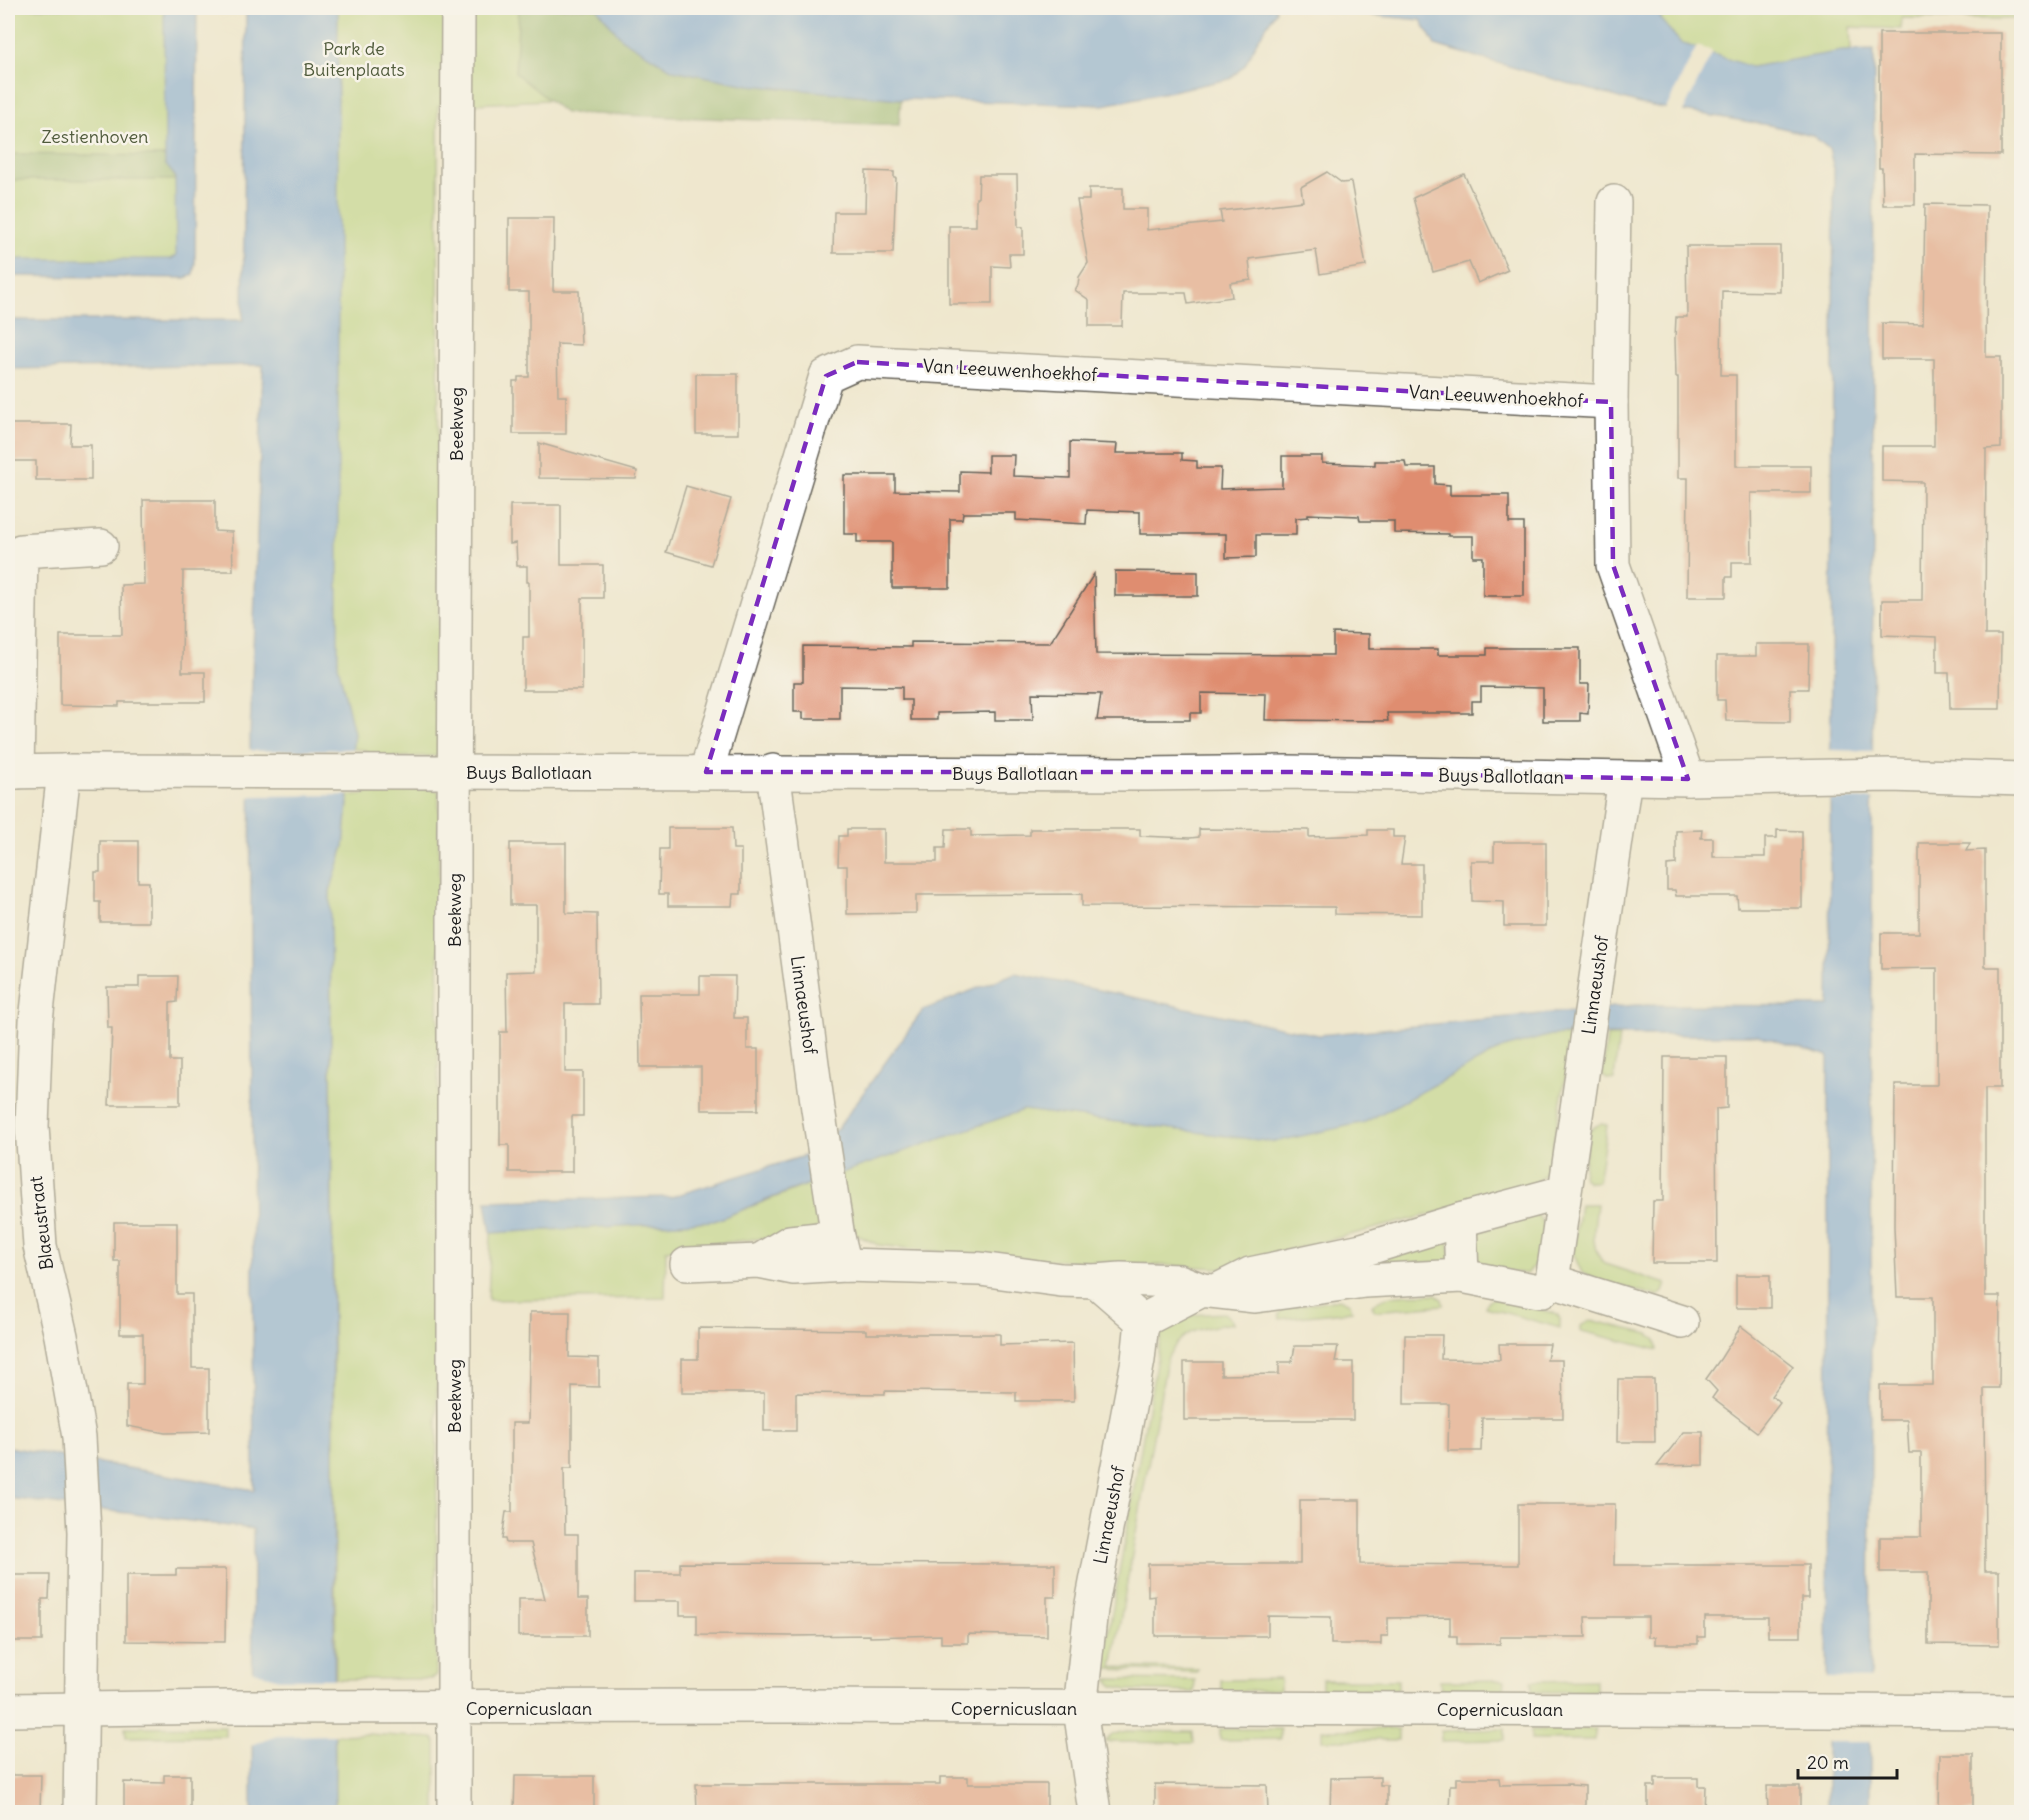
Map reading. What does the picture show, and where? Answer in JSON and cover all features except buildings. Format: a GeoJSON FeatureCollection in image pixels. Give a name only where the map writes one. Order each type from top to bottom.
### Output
{"type":"FeatureCollection","features":[{"type":"Feature","properties":{"kind":"street","name":"Beekweg"},"geometry":{"type":"LineString","coordinates":[[454,1812],[454,773],[458,8]]}},
{"type":"Feature","properties":{"kind":"street"},"geometry":{"type":"LineString","coordinates":[[1614,202],[1611,402],[1614,565],[1688,778]]}},
{"type":"Feature","properties":{"kind":"street","name":"Van Leeuwenhoekhof"},"geometry":{"type":"LineString","coordinates":[[706,772],[826,376],[857,362],[1611,402]]}},
{"type":"Feature","properties":{"kind":"street"},"geometry":{"type":"LineString","coordinates":[[12,772],[21,551],[101,546]]}},
{"type":"Feature","properties":{"kind":"street","name":"Blaeustraat"},"geometry":{"type":"LineString","coordinates":[[64,771],[36,1021],[32,1126],[40,1246],[61,1336],[79,1437],[84,1532],[80,1812]]}},
{"type":"Feature","properties":{"kind":"street","name":"Buys Ballotlaan"},"geometry":{"type":"LineString","coordinates":[[12,772],[773,771],[1134,774],[1288,772],[1624,778],[1890,775],[2022,779]]}},
{"type":"Feature","properties":{"kind":"street","name":"Linnaeushof"},"geometry":{"type":"LineString","coordinates":[[773,771],[818,1109],[839,1236]]}},
{"type":"Feature","properties":{"kind":"street","name":"Linnaeushof"},"geometry":{"type":"LineString","coordinates":[[1552,1281],[1624,778]]}},
{"type":"Feature","properties":{"kind":"street"},"geometry":{"type":"LineString","coordinates":[[687,1264],[759,1261],[794,1268],[839,1236],[980,1269],[1060,1280],[1179,1281],[1210,1290],[1255,1296],[1364,1266],[1460,1220],[1564,1192]]}},
{"type":"Feature","properties":{"kind":"street"},"geometry":{"type":"LineString","coordinates":[[1460,1220],[1462,1276]]}},
{"type":"Feature","properties":{"kind":"street"},"geometry":{"type":"LineString","coordinates":[[1364,1266],[1462,1276],[1542,1291],[1552,1281],[1682,1322]]}},
{"type":"Feature","properties":{"kind":"street"},"geometry":{"type":"LineString","coordinates":[[1096,1281],[1142,1322],[1210,1290]]}},
{"type":"Feature","properties":{"kind":"street","name":"Linnaeushof"},"geometry":{"type":"LineString","coordinates":[[1095,1812],[1080,1709],[1091,1609],[1138,1360],[1142,1322]]}},
{"type":"Feature","properties":{"kind":"street","name":"Copernicuslaan"},"geometry":{"type":"LineString","coordinates":[[8,1710],[231,1707],[804,1706],[2022,1712]]}},
{"type":"Feature","properties":{"kind":"highlighted area"},"geometry":{"type":"Polygon","coordinates":[[[857,362],[1611,402],[1613,565],[1688,779],[1288,772],[706,772],[826,376],[857,362]]]}},
{"type":"Feature","properties":{"kind":"green space","name":"Zestienhoven"},"geometry":{"type":"Polygon","coordinates":[[[8,8],[184,8],[183,266],[8,265],[8,8]]]}},
{"type":"Feature","properties":{"kind":"green space","name":"Park de Buitenplaats"},"geometry":{"type":"Polygon","coordinates":[[[295,8],[1202,8],[1080,71],[438,106],[439,756],[366,758],[366,750],[352,749],[354,733],[338,665],[295,8]]]}},
{"type":"Feature","properties":{"kind":"green space"},"geometry":{"type":"Polygon","coordinates":[[[519,8],[597,8],[622,39],[673,70],[749,85],[901,99],[899,125],[565,113],[515,73],[519,8]]]}},
{"type":"Feature","properties":{"kind":"green space"},"geometry":{"type":"Polygon","coordinates":[[[1467,8],[2021,8],[2022,10],[2017,11],[2017,19],[1902,18],[1901,29],[1850,27],[1851,50],[1751,67],[1467,8]]]}},
{"type":"Feature","properties":{"kind":"green space"},"geometry":{"type":"Polygon","coordinates":[[[8,154],[165,156],[175,180],[8,180],[8,154]]]}},
{"type":"Feature","properties":{"kind":"green space"},"geometry":{"type":"Polygon","coordinates":[[[366,787],[435,789],[439,792],[436,1676],[431,1679],[336,1679],[330,891],[344,846],[349,795],[366,794],[366,787]]]}},
{"type":"Feature","properties":{"kind":"green space"},"geometry":{"type":"Polygon","coordinates":[[[1551,1035],[1573,1036],[1548,1171],[1527,1190],[1219,1268],[987,1257],[878,1245],[853,1233],[838,1174],[1024,1110],[1274,1142],[1365,1122],[1501,1049],[1551,1035]]]}},
{"type":"Feature","properties":{"kind":"green space"},"geometry":{"type":"Polygon","coordinates":[[[1607,1036],[1619,1036],[1614,1080],[1602,1075],[1607,1036]]]}},
{"type":"Feature","properties":{"kind":"green space"},"geometry":{"type":"Polygon","coordinates":[[[1600,1124],[1607,1125],[1598,1182],[1588,1182],[1583,1177],[1588,1133],[1600,1124]]]}},
{"type":"Feature","properties":{"kind":"green space"},"geometry":{"type":"Polygon","coordinates":[[[815,1182],[820,1225],[812,1232],[666,1250],[665,1298],[488,1300],[491,1233],[714,1221],[815,1182]]]}},
{"type":"Feature","properties":{"kind":"green space"},"geometry":{"type":"Polygon","coordinates":[[[1580,1204],[1597,1204],[1594,1244],[1605,1264],[1666,1284],[1663,1292],[1658,1296],[1596,1280],[1582,1273],[1573,1253],[1580,1204]]]}},
{"type":"Feature","properties":{"kind":"green space"},"geometry":{"type":"Polygon","coordinates":[[[1537,1215],[1544,1229],[1546,1240],[1540,1258],[1527,1274],[1475,1265],[1477,1232],[1537,1215]]]}},
{"type":"Feature","properties":{"kind":"green space"},"geometry":{"type":"Polygon","coordinates":[[[1448,1238],[1452,1262],[1373,1264],[1374,1259],[1448,1238]]]}},
{"type":"Feature","properties":{"kind":"green space"},"geometry":{"type":"Polygon","coordinates":[[[1436,1294],[1442,1299],[1443,1305],[1375,1311],[1372,1306],[1377,1301],[1392,1296],[1436,1294]]]}},
{"type":"Feature","properties":{"kind":"green space"},"geometry":{"type":"Polygon","coordinates":[[[1494,1298],[1557,1314],[1560,1319],[1560,1328],[1485,1307],[1488,1300],[1494,1298]]]}},
{"type":"Feature","properties":{"kind":"green space"},"geometry":{"type":"Polygon","coordinates":[[[1339,1299],[1350,1304],[1352,1311],[1280,1319],[1279,1314],[1283,1308],[1339,1299]]]}},
{"type":"Feature","properties":{"kind":"green space"},"geometry":{"type":"Polygon","coordinates":[[[1225,1313],[1234,1323],[1194,1331],[1180,1340],[1167,1359],[1112,1667],[1198,1669],[1196,1672],[1102,1669],[1161,1335],[1174,1321],[1189,1315],[1225,1313]]]}},
{"type":"Feature","properties":{"kind":"green space"},"geometry":{"type":"Polygon","coordinates":[[[1590,1320],[1649,1334],[1656,1340],[1658,1350],[1581,1331],[1581,1326],[1590,1320]]]}},
{"type":"Feature","properties":{"kind":"green space"},"geometry":{"type":"Polygon","coordinates":[[[1107,1679],[1195,1680],[1194,1692],[1127,1690],[1114,1686],[1107,1679]]]}},
{"type":"Feature","properties":{"kind":"green space"},"geometry":{"type":"Polygon","coordinates":[[[1280,1679],[1280,1690],[1221,1691],[1221,1680],[1280,1679]]]}},
{"type":"Feature","properties":{"kind":"green space"},"geometry":{"type":"Polygon","coordinates":[[[1322,1680],[1398,1680],[1398,1690],[1322,1691],[1322,1680]]]}},
{"type":"Feature","properties":{"kind":"green space"},"geometry":{"type":"Polygon","coordinates":[[[1505,1680],[1504,1691],[1441,1691],[1440,1681],[1505,1680]]]}},
{"type":"Feature","properties":{"kind":"green space"},"geometry":{"type":"Polygon","coordinates":[[[1596,1680],[1596,1691],[1532,1692],[1532,1681],[1596,1680]]]}},
{"type":"Feature","properties":{"kind":"green space"},"geometry":{"type":"Polygon","coordinates":[[[225,1726],[225,1736],[126,1737],[125,1727],[225,1726]]]}},
{"type":"Feature","properties":{"kind":"green space"},"geometry":{"type":"Polygon","coordinates":[[[1220,1729],[1280,1729],[1280,1739],[1220,1740],[1220,1729]]]}},
{"type":"Feature","properties":{"kind":"green space"},"geometry":{"type":"Polygon","coordinates":[[[1398,1729],[1398,1740],[1322,1740],[1322,1730],[1398,1729]]]}},
{"type":"Feature","properties":{"kind":"green space"},"geometry":{"type":"Polygon","coordinates":[[[1505,1729],[1505,1740],[1441,1741],[1441,1731],[1505,1729]]]}},
{"type":"Feature","properties":{"kind":"green space"},"geometry":{"type":"Polygon","coordinates":[[[1595,1729],[1595,1740],[1531,1740],[1531,1730],[1595,1729]]]}},
{"type":"Feature","properties":{"kind":"green space"},"geometry":{"type":"Polygon","coordinates":[[[1126,1731],[1193,1732],[1194,1743],[1105,1742],[1112,1735],[1126,1731]]]}},
{"type":"Feature","properties":{"kind":"green space"},"geometry":{"type":"Polygon","coordinates":[[[368,1734],[433,1738],[436,1743],[436,1812],[335,1812],[335,1735],[368,1734]]]}},
{"type":"Feature","properties":{"kind":"water"},"geometry":{"type":"Polygon","coordinates":[[[164,8],[197,8],[195,264],[193,275],[185,278],[8,276],[8,259],[171,259],[176,256],[175,176],[165,164],[164,8]]]}},
{"type":"Feature","properties":{"kind":"water"},"geometry":{"type":"Polygon","coordinates":[[[246,8],[338,8],[338,665],[354,733],[344,846],[330,891],[335,1812],[252,1812],[253,1529],[8,1498],[8,1447],[254,1490],[250,737],[263,365],[8,369],[8,320],[243,320],[246,8]]]}},
{"type":"Feature","properties":{"kind":"water"},"geometry":{"type":"Polygon","coordinates":[[[597,8],[1276,8],[1276,11],[1245,65],[1230,79],[1104,105],[901,99],[749,85],[673,70],[622,39],[597,8]]]}},
{"type":"Feature","properties":{"kind":"water"},"geometry":{"type":"Polygon","coordinates":[[[1314,8],[1663,8],[1660,19],[1681,43],[1751,67],[1842,51],[1874,50],[1870,1812],[1827,1812],[1828,1056],[1757,1035],[1551,1035],[1501,1049],[1365,1122],[1274,1142],[1024,1110],[789,1191],[714,1221],[491,1233],[486,1201],[671,1197],[807,1155],[838,1128],[923,1010],[1015,973],[1319,1035],[1636,1005],[1829,1006],[1834,169],[1829,149],[1812,135],[1774,126],[1640,104],[1435,45],[1421,20],[1315,10],[1314,8]]]}},
{"type":"Feature","properties":{"kind":"pier"},"geometry":{"type":"Polygon","coordinates":[[[1697,46],[1713,51],[1682,114],[1665,111],[1697,46]]]}},
{"type":"Feature","properties":{"kind":"pier"},"geometry":{"type":"Polygon","coordinates":[[[248,748],[253,751],[355,749],[352,795],[253,796],[248,798],[248,748]]]}},
{"type":"Feature","properties":{"kind":"pier"},"geometry":{"type":"Polygon","coordinates":[[[1828,750],[1874,751],[1874,799],[1827,800],[1828,750]]]}},
{"type":"Feature","properties":{"kind":"pier"},"geometry":{"type":"Polygon","coordinates":[[[250,1670],[279,1679],[339,1679],[338,1735],[277,1736],[251,1745],[250,1670]]]}},
{"type":"Feature","properties":{"kind":"pier"},"geometry":{"type":"Polygon","coordinates":[[[1824,1676],[1827,1678],[1873,1679],[1873,1742],[1827,1742],[1824,1744],[1824,1676]]]}}]}
